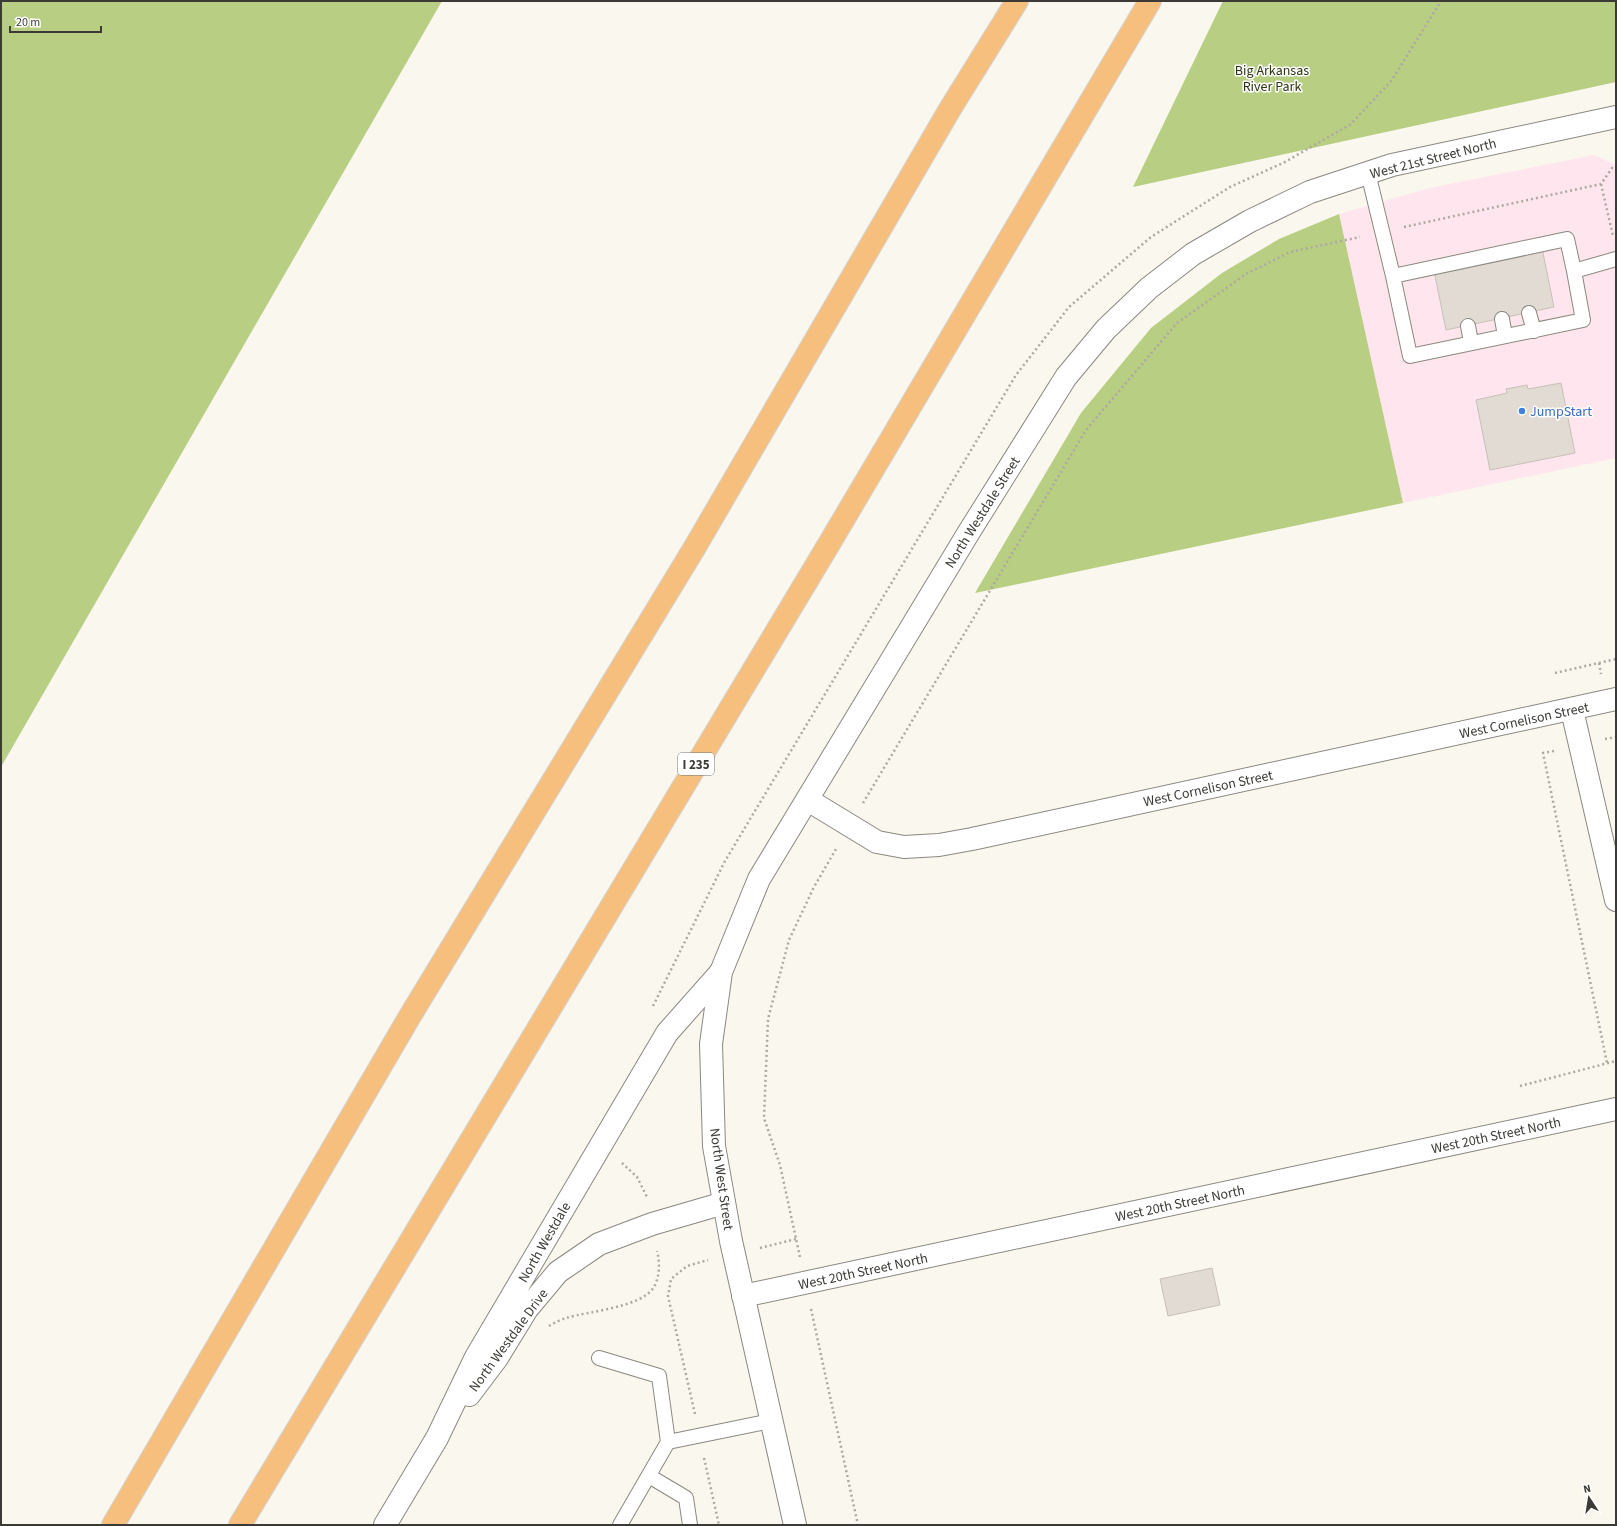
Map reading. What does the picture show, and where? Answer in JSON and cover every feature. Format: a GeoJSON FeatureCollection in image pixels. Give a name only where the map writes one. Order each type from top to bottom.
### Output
{"type":"FeatureCollection","features":[{"type":"Feature","properties":{"kind":"highway"},"geometry":{"type":"LineString","coordinates":[[113,1525],[410,1016],[695,547],[950,109],[1017,1]]}},
{"type":"Feature","properties":{"kind":"highway","name":"I 235"},"geometry":{"type":"LineString","coordinates":[[240,1525],[829,544],[1150,1]]}},
{"type":"Feature","properties":{"kind":"street","name":"West 21st Street North"},"geometry":{"type":"LineString","coordinates":[[1194,254],[1250,221],[1310,192],[1392,165],[1616,118]]}},
{"type":"Feature","properties":{"kind":"street","name":"North Westdale Street"},"geometry":{"type":"LineString","coordinates":[[808,800],[969,532],[1066,377],[1106,330],[1143,293],[1194,254]]}},
{"type":"Feature","properties":{"kind":"street","name":"West Cornelison Street"},"geometry":{"type":"LineString","coordinates":[[808,800],[877,842],[904,847],[939,845],[972,840],[1572,710],[1616,699]]}},
{"type":"Feature","properties":{"kind":"street"},"geometry":{"type":"LineString","coordinates":[[1572,710],[1616,900]]}},
{"type":"Feature","properties":{"kind":"street","name":"North West Street"},"geometry":{"type":"LineString","coordinates":[[795,1525],[743,1296],[714,1146],[712,1044],[721,972],[759,879],[808,800]]}},
{"type":"Feature","properties":{"kind":"street","name":"North Westdale"},"geometry":{"type":"LineString","coordinates":[[385,1525],[437,1438],[476,1357],[667,1033],[721,972]]}},
{"type":"Feature","properties":{"kind":"street","name":"West 20th Street North"},"geometry":{"type":"LineString","coordinates":[[743,1296],[1616,1109]]}},
{"type":"Feature","properties":{"kind":"street","name":"North Westdale Drive"},"geometry":{"type":"LineString","coordinates":[[437,1438],[497,1358],[527,1309],[558,1272],[599,1244],[652,1224],[724,1203]]}},
{"type":"Feature","properties":{"kind":"lane"},"geometry":{"type":"LineString","coordinates":[[1368,173],[1393,276],[1410,356],[1471,342],[1534,331],[1583,320],[1567,239],[1515,252],[1393,276]]}},
{"type":"Feature","properties":{"kind":"lane"},"geometry":{"type":"LineString","coordinates":[[1574,271],[1616,259]]}},
{"type":"Feature","properties":{"kind":"lane"},"geometry":{"type":"LineString","coordinates":[[1529,313],[1534,331]]}},
{"type":"Feature","properties":{"kind":"lane"},"geometry":{"type":"LineString","coordinates":[[1502,318],[1505,336]]}},
{"type":"Feature","properties":{"kind":"lane"},"geometry":{"type":"LineString","coordinates":[[1468,326],[1471,342]]}},
{"type":"Feature","properties":{"kind":"lane"},"geometry":{"type":"LineString","coordinates":[[599,1358],[659,1376],[668,1442],[620,1525]]}},
{"type":"Feature","properties":{"kind":"lane"},"geometry":{"type":"LineString","coordinates":[[668,1442],[772,1421]]}},
{"type":"Feature","properties":{"kind":"lane"},"geometry":{"type":"LineString","coordinates":[[649,1476],[686,1498],[690,1525]]}},
{"type":"Feature","properties":{"kind":"path"},"geometry":{"type":"LineString","coordinates":[[858,1525],[780,1166],[764,1118],[768,1019],[789,940],[814,887],[1086,430],[1176,323],[1246,274],[1290,252],[1601,184],[1612,168],[1616,168]]}},
{"type":"Feature","properties":{"kind":"path"},"geometry":{"type":"LineString","coordinates":[[1601,184],[1614,244]]}},
{"type":"Feature","properties":{"kind":"path"},"geometry":{"type":"LineString","coordinates":[[1555,673],[1616,659]]}},
{"type":"Feature","properties":{"kind":"path"},"geometry":{"type":"LineString","coordinates":[[1607,1063],[1543,753],[1616,737]]}},
{"type":"Feature","properties":{"kind":"path"},"geometry":{"type":"LineString","coordinates":[[1520,1086],[1616,1061]]}},
{"type":"Feature","properties":{"kind":"path"},"geometry":{"type":"LineString","coordinates":[[546,1327],[565,1318],[607,1310],[641,1298],[654,1288],[659,1274],[658,1255],[646,1196],[637,1177],[626,1165],[598,1150]]}},
{"type":"Feature","properties":{"kind":"path"},"geometry":{"type":"LineString","coordinates":[[687,1266],[671,1279],[668,1296],[719,1525]]}},
{"type":"Feature","properties":{"kind":"shaded area"},"geometry":{"type":"Polygon","coordinates":[[[1594,155],[1614,164],[1616,168],[1616,458],[1403,503],[1339,214],[1430,188],[1594,155]]]}},
{"type":"Feature","properties":{"kind":"green space"},"geometry":{"type":"Polygon","coordinates":[[[1,1],[442,1],[1,767],[1,1]]]}},
{"type":"Feature","properties":{"kind":"green space","name":"Big Arkansas River Park"},"geometry":{"type":"Polygon","coordinates":[[[1223,1],[1616,1],[1616,82],[1133,187],[1223,1]]]}},
{"type":"Feature","properties":{"kind":"green space"},"geometry":{"type":"Polygon","coordinates":[[[1339,214],[1403,503],[975,593],[1081,413],[1151,328],[1222,273],[1279,239],[1339,214]]]}},
{"type":"Feature","properties":{"kind":"building"},"geometry":{"type":"Polygon","coordinates":[[[1542,248],[1554,307],[1446,330],[1434,271],[1542,248]]]}},
{"type":"Feature","properties":{"kind":"building"},"geometry":{"type":"Polygon","coordinates":[[[1561,383],[1575,453],[1490,470],[1476,400],[1507,393],[1506,389],[1527,385],[1528,389],[1561,383]]]}},
{"type":"Feature","properties":{"kind":"building"},"geometry":{"type":"Polygon","coordinates":[[[1212,1268],[1220,1305],[1168,1316],[1160,1279],[1212,1268]]]}},
{"type":"Feature","properties":{"kind":"place","name":"JumpStart"},"geometry":{"type":"Point","coordinates":[1522,411]}}]}
